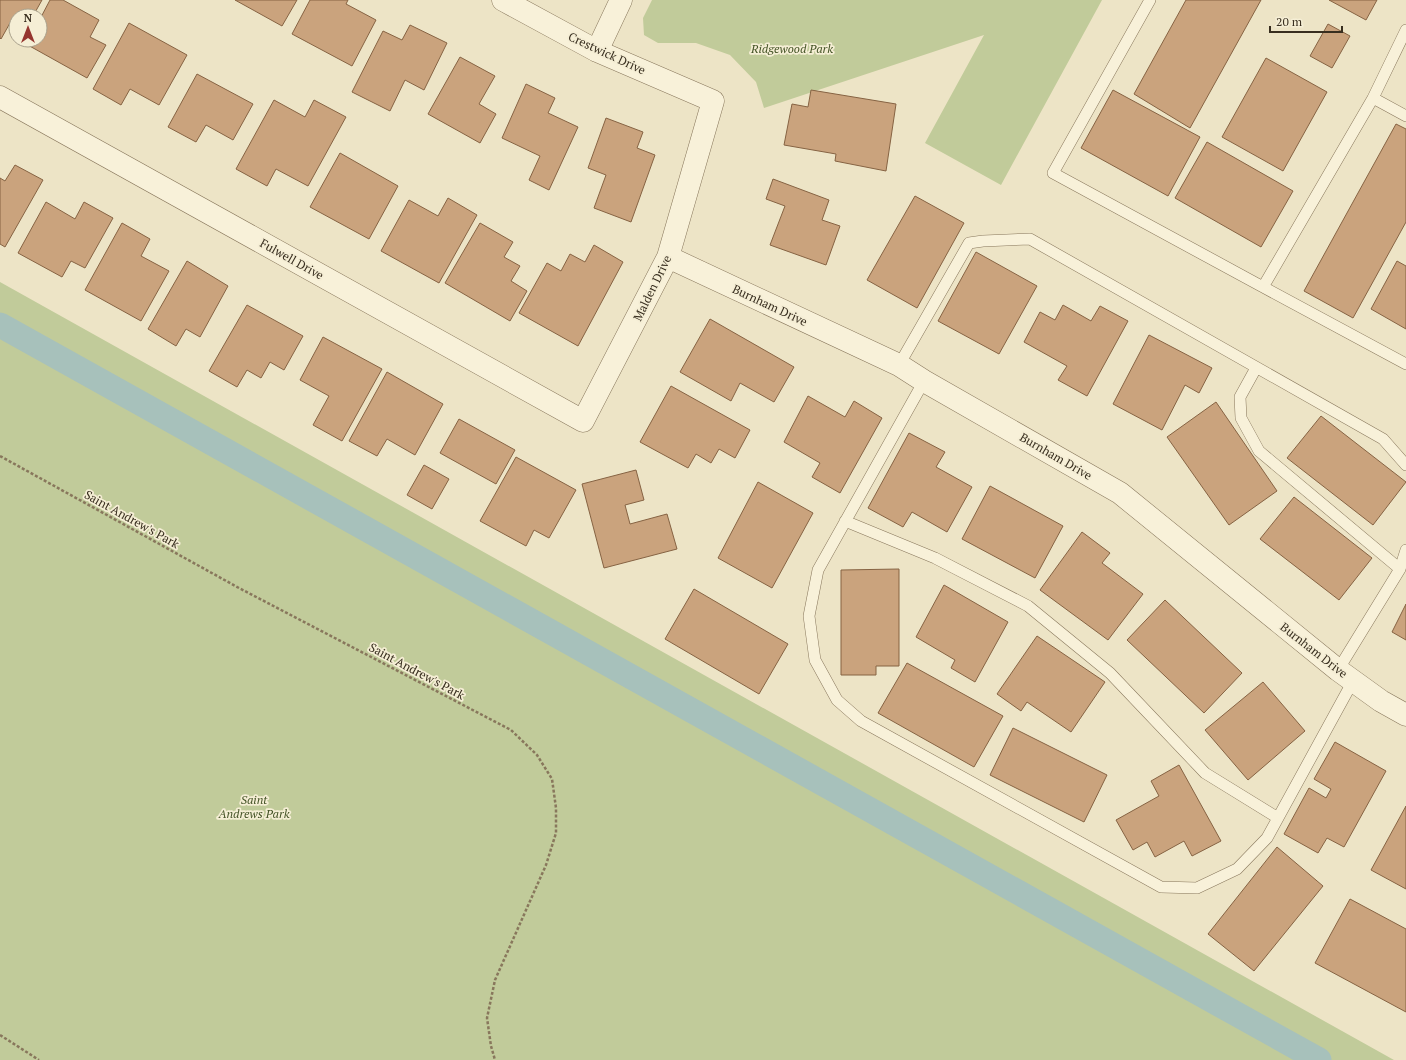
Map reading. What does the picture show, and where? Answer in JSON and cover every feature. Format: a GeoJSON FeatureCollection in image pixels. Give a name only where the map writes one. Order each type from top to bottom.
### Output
{"type":"FeatureCollection","features":[{"type":"Feature","properties":{"kind":"street","name":"Crestwick Drive"},"geometry":{"type":"LineString","coordinates":[[503,0],[596,51],[714,101]]}},
{"type":"Feature","properties":{"kind":"street"},"geometry":{"type":"LineString","coordinates":[[596,51],[621,0]]}},
{"type":"Feature","properties":{"kind":"street","name":"Fulwell Drive"},"geometry":{"type":"LineString","coordinates":[[0,97],[583,421]]}},
{"type":"Feature","properties":{"kind":"street","name":"Malden Drive"},"geometry":{"type":"LineString","coordinates":[[583,421],[668,257],[714,101]]}},
{"type":"Feature","properties":{"kind":"street","name":"Burnham Drive"},"geometry":{"type":"LineString","coordinates":[[668,257],[899,365],[924,381],[1120,493],[1345,675],[1381,701],[1406,715]]}},
{"type":"Feature","properties":{"kind":"lane"},"geometry":{"type":"LineString","coordinates":[[1150,0],[1053,173],[1406,364]]}},
{"type":"Feature","properties":{"kind":"lane"},"geometry":{"type":"LineString","coordinates":[[1263,287],[1374,98],[1406,30]]}},
{"type":"Feature","properties":{"kind":"lane"},"geometry":{"type":"LineString","coordinates":[[1374,98],[1406,116]]}},
{"type":"Feature","properties":{"kind":"lane"},"geometry":{"type":"LineString","coordinates":[[899,365],[969,243],[1030,239],[1383,439],[1406,465]]}},
{"type":"Feature","properties":{"kind":"lane"},"geometry":{"type":"LineString","coordinates":[[1256,368],[1240,397],[1240,418],[1259,451],[1400,569]]}},
{"type":"Feature","properties":{"kind":"lane"},"geometry":{"type":"LineString","coordinates":[[924,381],[818,570],[809,616],[815,660],[837,700],[861,721],[1161,887],[1197,888],[1237,869],[1267,838],[1278,818],[1345,675],[1400,569],[1406,550]]}},
{"type":"Feature","properties":{"kind":"lane"},"geometry":{"type":"LineString","coordinates":[[845,521],[935,558],[1028,606],[1110,673],[1205,773],[1278,818]]}},
{"type":"Feature","properties":{"kind":"path","name":"Saint Andrew's Park"},"geometry":{"type":"LineString","coordinates":[[0,456],[239,588],[512,730],[537,755],[552,779],[556,808],[556,833],[546,865],[495,980],[487,1018],[491,1046],[495,1060]]}},
{"type":"Feature","properties":{"kind":"path"},"geometry":{"type":"LineString","coordinates":[[0,1035],[39,1060]]}},
{"type":"Feature","properties":{"kind":"green space","name":"Ridgewood Park"},"geometry":{"type":"Polygon","coordinates":[[[652,0],[1102,0],[1001,185],[925,143],[984,35],[764,108],[756,82],[730,55],[696,43],[658,43],[644,35],[643,18],[652,0]]]}},
{"type":"Feature","properties":{"kind":"green space","name":"Saint Andrews Park"},"geometry":{"type":"Polygon","coordinates":[[[0,282],[1394,1060],[0,1060],[0,282]]]}},
{"type":"Feature","properties":{"kind":"building"},"geometry":{"type":"Polygon","coordinates":[[[0,0],[42,0],[38,8],[8,8],[8,27],[1,39],[0,0]]]}},
{"type":"Feature","properties":{"kind":"building"},"geometry":{"type":"Polygon","coordinates":[[[50,0],[63,0],[99,20],[90,37],[106,45],[87,78],[33,48],[48,48],[48,8],[46,8],[50,0]]]}},
{"type":"Feature","properties":{"kind":"building"},"geometry":{"type":"Polygon","coordinates":[[[235,0],[297,0],[282,26],[235,0]]]}},
{"type":"Feature","properties":{"kind":"building"},"geometry":{"type":"Polygon","coordinates":[[[310,0],[348,0],[346,4],[376,20],[352,66],[292,34],[310,0]]]}},
{"type":"Feature","properties":{"kind":"building"},"geometry":{"type":"Polygon","coordinates":[[[1186,0],[1261,0],[1190,128],[1134,94],[1186,0]]]}},
{"type":"Feature","properties":{"kind":"building"},"geometry":{"type":"Polygon","coordinates":[[[1329,0],[1377,0],[1366,20],[1329,0]]]}},
{"type":"Feature","properties":{"kind":"building"},"geometry":{"type":"Polygon","coordinates":[[[129,23],[187,55],[159,105],[130,89],[121,105],[93,89],[129,23]]]}},
{"type":"Feature","properties":{"kind":"building"},"geometry":{"type":"Polygon","coordinates":[[[1328,24],[1350,36],[1332,68],[1310,56],[1328,24]]]}},
{"type":"Feature","properties":{"kind":"building"},"geometry":{"type":"Polygon","coordinates":[[[410,25],[447,43],[424,90],[405,80],[390,111],[352,92],[383,31],[402,40],[410,25]]]}},
{"type":"Feature","properties":{"kind":"building"},"geometry":{"type":"Polygon","coordinates":[[[460,57],[495,76],[479,104],[496,114],[480,143],[428,114],[460,57]]]}},
{"type":"Feature","properties":{"kind":"building"},"geometry":{"type":"Polygon","coordinates":[[[1266,58],[1327,92],[1283,171],[1222,137],[1266,58]]]}},
{"type":"Feature","properties":{"kind":"building"},"geometry":{"type":"Polygon","coordinates":[[[197,74],[253,104],[233,140],[206,125],[196,142],[168,127],[197,74]]]}},
{"type":"Feature","properties":{"kind":"building"},"geometry":{"type":"Polygon","coordinates":[[[526,84],[555,98],[548,113],[578,127],[549,190],[529,180],[540,156],[502,138],[526,84]]]}},
{"type":"Feature","properties":{"kind":"building"},"geometry":{"type":"Polygon","coordinates":[[[811,90],[896,104],[886,171],[835,161],[836,154],[784,145],[792,104],[808,107],[811,90]]]}},
{"type":"Feature","properties":{"kind":"building"},"geometry":{"type":"Polygon","coordinates":[[[1113,90],[1200,137],[1168,196],[1081,148],[1113,90]]]}},
{"type":"Feature","properties":{"kind":"building"},"geometry":{"type":"Polygon","coordinates":[[[274,100],[305,117],[314,100],[346,117],[308,186],[276,169],[267,186],[236,169],[274,100]]]}},
{"type":"Feature","properties":{"kind":"building"},"geometry":{"type":"Polygon","coordinates":[[[606,118],[643,132],[637,148],[655,155],[631,222],[594,208],[606,175],[588,168],[606,118]]]}},
{"type":"Feature","properties":{"kind":"building"},"geometry":{"type":"Polygon","coordinates":[[[1396,124],[1406,129],[1406,222],[1353,318],[1304,291],[1396,124]]]}},
{"type":"Feature","properties":{"kind":"building"},"geometry":{"type":"Polygon","coordinates":[[[1207,142],[1293,191],[1261,247],[1175,198],[1207,142]]]}},
{"type":"Feature","properties":{"kind":"building"},"geometry":{"type":"Polygon","coordinates":[[[340,153],[398,186],[369,239],[310,207],[340,153]]]}},
{"type":"Feature","properties":{"kind":"building"},"geometry":{"type":"Polygon","coordinates":[[[15,165],[43,180],[5,247],[0,244],[0,178],[5,181],[15,165]]]}},
{"type":"Feature","properties":{"kind":"building"},"geometry":{"type":"Polygon","coordinates":[[[773,179],[829,200],[822,220],[840,226],[826,265],[770,245],[785,206],[766,199],[773,179]]]}},
{"type":"Feature","properties":{"kind":"building"},"geometry":{"type":"Polygon","coordinates":[[[915,196],[964,223],[917,308],[867,280],[915,196]]]}},
{"type":"Feature","properties":{"kind":"building"},"geometry":{"type":"Polygon","coordinates":[[[448,198],[477,215],[439,283],[381,251],[409,200],[438,216],[448,198]]]}},
{"type":"Feature","properties":{"kind":"building"},"geometry":{"type":"Polygon","coordinates":[[[46,202],[75,219],[84,202],[113,218],[85,268],[71,261],[62,277],[18,253],[46,202]]]}},
{"type":"Feature","properties":{"kind":"building"},"geometry":{"type":"Polygon","coordinates":[[[122,223],[150,239],[141,256],[169,271],[141,321],[85,290],[122,223]]]}},
{"type":"Feature","properties":{"kind":"building"},"geometry":{"type":"Polygon","coordinates":[[[480,223],[513,242],[504,257],[520,266],[511,281],[527,291],[510,321],[445,283],[480,223]]]}},
{"type":"Feature","properties":{"kind":"building"},"geometry":{"type":"Polygon","coordinates":[[[594,245],[623,262],[578,346],[519,313],[547,263],[561,271],[570,254],[585,262],[594,245]]]}},
{"type":"Feature","properties":{"kind":"building"},"geometry":{"type":"Polygon","coordinates":[[[976,252],[1037,286],[999,354],[938,321],[976,252]]]}},
{"type":"Feature","properties":{"kind":"building"},"geometry":{"type":"Polygon","coordinates":[[[187,261],[228,286],[200,337],[186,329],[176,346],[148,329],[187,261]]]}},
{"type":"Feature","properties":{"kind":"building"},"geometry":{"type":"Polygon","coordinates":[[[1397,261],[1406,266],[1406,329],[1371,309],[1397,261]]]}},
{"type":"Feature","properties":{"kind":"building"},"geometry":{"type":"Polygon","coordinates":[[[247,305],[303,336],[284,370],[270,362],[261,378],[247,370],[237,387],[209,371],[247,305]]]}},
{"type":"Feature","properties":{"kind":"building"},"geometry":{"type":"Polygon","coordinates":[[[1063,305],[1091,321],[1100,306],[1128,321],[1087,396],[1058,380],[1067,366],[1024,342],[1040,312],[1055,320],[1063,305]]]}},
{"type":"Feature","properties":{"kind":"building"},"geometry":{"type":"Polygon","coordinates":[[[710,319],[794,367],[774,402],[740,383],[731,401],[680,372],[710,319]]]}},
{"type":"Feature","properties":{"kind":"building"},"geometry":{"type":"Polygon","coordinates":[[[1149,335],[1212,368],[1199,393],[1185,385],[1162,430],[1113,404],[1149,335]]]}},
{"type":"Feature","properties":{"kind":"building"},"geometry":{"type":"Polygon","coordinates":[[[323,337],[382,369],[342,441],[313,425],[329,396],[300,380],[323,337]]]}},
{"type":"Feature","properties":{"kind":"building"},"geometry":{"type":"Polygon","coordinates":[[[387,372],[443,404],[415,455],[387,439],[377,456],[349,441],[387,372]]]}},
{"type":"Feature","properties":{"kind":"building"},"geometry":{"type":"Polygon","coordinates":[[[671,386],[750,430],[735,458],[719,449],[711,463],[696,454],[688,468],[640,442],[671,386]]]}},
{"type":"Feature","properties":{"kind":"building"},"geometry":{"type":"Polygon","coordinates":[[[808,396],[845,417],[854,401],[882,418],[840,493],[812,477],[820,463],[784,442],[808,396]]]}},
{"type":"Feature","properties":{"kind":"building"},"geometry":{"type":"Polygon","coordinates":[[[1216,402],[1277,491],[1229,525],[1167,437],[1216,402]]]}},
{"type":"Feature","properties":{"kind":"building"},"geometry":{"type":"Polygon","coordinates":[[[1321,416],[1406,482],[1373,525],[1287,458],[1321,416]]]}},
{"type":"Feature","properties":{"kind":"building"},"geometry":{"type":"Polygon","coordinates":[[[459,419],[515,450],[496,484],[440,453],[459,419]]]}},
{"type":"Feature","properties":{"kind":"building"},"geometry":{"type":"Polygon","coordinates":[[[909,433],[945,452],[936,467],[972,487],[947,532],[912,512],[903,527],[868,508],[909,433]]]}},
{"type":"Feature","properties":{"kind":"building"},"geometry":{"type":"Polygon","coordinates":[[[516,457],[576,490],[549,538],[534,530],[526,546],[480,521],[516,457]]]}},
{"type":"Feature","properties":{"kind":"building"},"geometry":{"type":"Polygon","coordinates":[[[424,465],[449,479],[432,509],[407,495],[424,465]]]}},
{"type":"Feature","properties":{"kind":"building"},"geometry":{"type":"Polygon","coordinates":[[[636,470],[644,500],[625,505],[630,524],[667,514],[677,549],[604,568],[582,484],[636,470]]]}},
{"type":"Feature","properties":{"kind":"building"},"geometry":{"type":"Polygon","coordinates":[[[758,482],[813,513],[772,588],[718,558],[758,482]]]}},
{"type":"Feature","properties":{"kind":"building"},"geometry":{"type":"Polygon","coordinates":[[[990,486],[1063,526],[1035,578],[962,539],[990,486]]]}},
{"type":"Feature","properties":{"kind":"building"},"geometry":{"type":"Polygon","coordinates":[[[1294,497],[1372,558],[1339,600],[1260,539],[1294,497]]]}},
{"type":"Feature","properties":{"kind":"building"},"geometry":{"type":"Polygon","coordinates":[[[1082,532],[1110,553],[1102,563],[1143,594],[1108,640],[1040,590],[1082,532]]]}},
{"type":"Feature","properties":{"kind":"building"},"geometry":{"type":"Polygon","coordinates":[[[899,569],[899,666],[876,666],[876,675],[841,675],[841,570],[899,569]]]}},
{"type":"Feature","properties":{"kind":"building"},"geometry":{"type":"Polygon","coordinates":[[[944,585],[1008,622],[975,682],[951,668],[955,660],[916,637],[944,585]]]}},
{"type":"Feature","properties":{"kind":"building"},"geometry":{"type":"Polygon","coordinates":[[[694,589],[788,644],[759,694],[665,639],[694,589]]]}},
{"type":"Feature","properties":{"kind":"building"},"geometry":{"type":"Polygon","coordinates":[[[1165,600],[1242,673],[1204,713],[1127,640],[1165,600]]]}},
{"type":"Feature","properties":{"kind":"building"},"geometry":{"type":"Polygon","coordinates":[[[1406,604],[1406,640],[1392,632],[1406,604]]]}},
{"type":"Feature","properties":{"kind":"building"},"geometry":{"type":"Polygon","coordinates":[[[1037,636],[1105,682],[1071,732],[1027,702],[1021,711],[997,694],[1037,636]]]}},
{"type":"Feature","properties":{"kind":"building"},"geometry":{"type":"Polygon","coordinates":[[[907,663],[1003,716],[974,767],[878,713],[907,663]]]}},
{"type":"Feature","properties":{"kind":"building"},"geometry":{"type":"Polygon","coordinates":[[[1263,682],[1305,731],[1248,780],[1205,730],[1263,682]]]}},
{"type":"Feature","properties":{"kind":"building"},"geometry":{"type":"Polygon","coordinates":[[[1013,728],[1107,775],[1084,822],[990,775],[1013,728]]]}},
{"type":"Feature","properties":{"kind":"building"},"geometry":{"type":"Polygon","coordinates":[[[1335,742],[1386,771],[1344,847],[1327,838],[1318,853],[1284,834],[1309,788],[1326,798],[1331,789],[1314,779],[1335,742]]]}},
{"type":"Feature","properties":{"kind":"building"},"geometry":{"type":"Polygon","coordinates":[[[1179,765],[1221,841],[1192,856],[1184,841],[1155,857],[1147,842],[1133,850],[1116,820],[1159,796],[1151,781],[1179,765]]]}},
{"type":"Feature","properties":{"kind":"building"},"geometry":{"type":"Polygon","coordinates":[[[1406,806],[1406,889],[1371,870],[1406,806]]]}},
{"type":"Feature","properties":{"kind":"building"},"geometry":{"type":"Polygon","coordinates":[[[1277,847],[1323,886],[1254,971],[1208,934],[1277,847]]]}},
{"type":"Feature","properties":{"kind":"building"},"geometry":{"type":"Polygon","coordinates":[[[1350,899],[1406,929],[1406,1012],[1315,963],[1350,899]]]}},
{"type":"Feature","properties":{"kind":"waterway"},"geometry":{"type":"LineString","coordinates":[[0,325],[1319,1060]]}}]}
